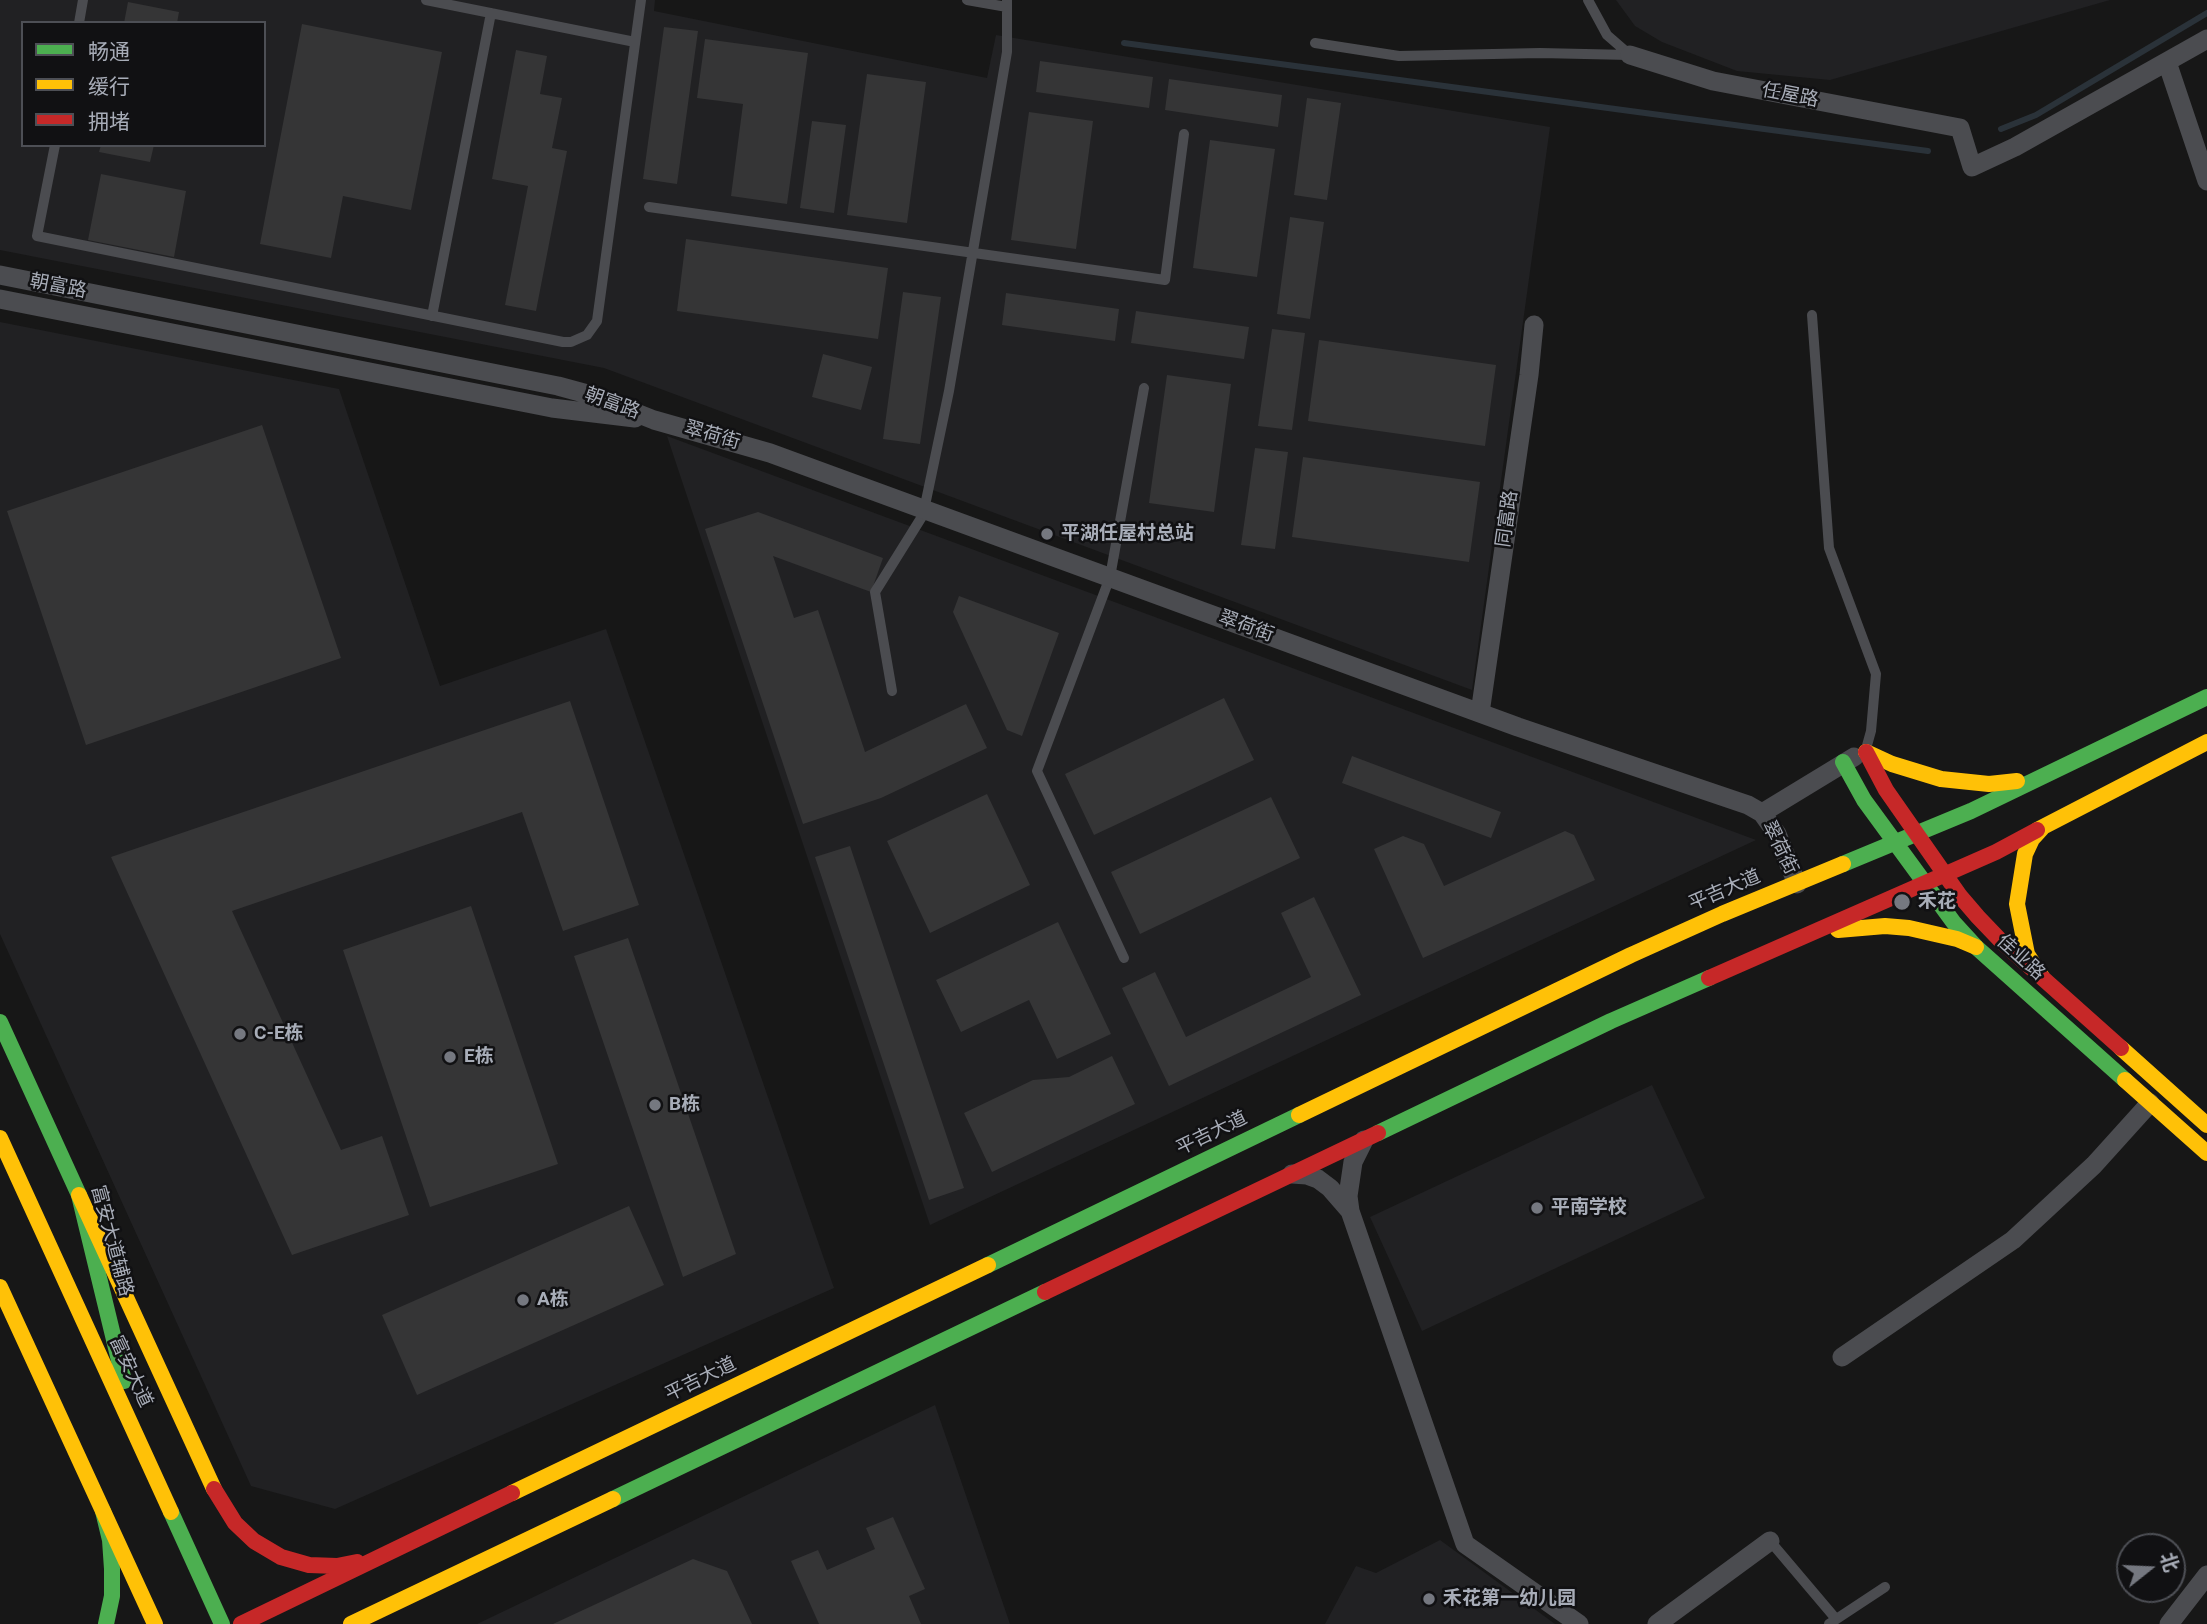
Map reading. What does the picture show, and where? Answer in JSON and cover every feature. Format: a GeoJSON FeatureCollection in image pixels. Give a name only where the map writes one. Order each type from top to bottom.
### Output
{"type":"FeatureCollection","features":[{"type":"Feature","properties":{"kind":"main road","name":"平吉大道"},"geometry":{"type":"LineString","coordinates":[[241,1624],[1618,961],[1725,920],[1797,884],[1971,811],[2207,697]]}},
{"type":"Feature","properties":{"kind":"main road"},"geometry":{"type":"LineString","coordinates":[[1799,938],[1924,884],[2042,828],[2207,742]]}},
{"type":"Feature","properties":{"kind":"main road"},"geometry":{"type":"LineString","coordinates":[[2104,747],[2123,786]]}},
{"type":"Feature","properties":{"kind":"main road"},"geometry":{"type":"LineString","coordinates":[[1866,751],[1916,772],[1965,783],[2013,782],[2042,776]]}},
{"type":"Feature","properties":{"kind":"main road","name":"佳业路"},"geometry":{"type":"LineString","coordinates":[[1866,751],[1886,790],[1978,917],[2042,978],[2207,1125]]}},
{"type":"Feature","properties":{"kind":"main road","name":"佳业路"},"geometry":{"type":"LineString","coordinates":[[1843,762],[1864,800],[1939,905],[1976,947],[2207,1153]]}},
{"type":"Feature","properties":{"kind":"main road"},"geometry":{"type":"LineString","coordinates":[[2042,828],[2032,839],[2025,855],[2017,904],[2027,954],[2042,978]]}},
{"type":"Feature","properties":{"kind":"main road"},"geometry":{"type":"LineString","coordinates":[[351,1624],[1611,1021],[1740,956],[1799,938],[1843,929],[1885,926],[1935,933],[1976,947]]}},
{"type":"Feature","properties":{"kind":"main road","name":"富安大道辅路"},"geometry":{"type":"LineString","coordinates":[[0,1022],[79,1195],[139,1441]]}},
{"type":"Feature","properties":{"kind":"main road","name":"富安大道"},"geometry":{"type":"LineString","coordinates":[[0,1138],[222,1624]]}},
{"type":"Feature","properties":{"kind":"main road"},"geometry":{"type":"LineString","coordinates":[[79,1195],[217,1496],[235,1523],[266,1549],[281,1557],[309,1564],[337,1566],[386,1555]]}},
{"type":"Feature","properties":{"kind":"main road"},"geometry":{"type":"LineString","coordinates":[[0,1287],[155,1624]]}},
{"type":"Feature","properties":{"kind":"main road"},"geometry":{"type":"LineString","coordinates":[[103,1511],[110,1540],[112,1569],[112,1596],[106,1624]]}},
{"type":"Feature","properties":{"kind":"street","name":"任屋路"},"geometry":{"type":"LineString","coordinates":[[1630,55],[1713,81],[1960,128],[1972,167],[2015,147],[2207,39]]}},
{"type":"Feature","properties":{"kind":"street"},"geometry":{"type":"LineString","coordinates":[[2167,62],[2207,181]]}},
{"type":"Feature","properties":{"kind":"street","name":"朝富路"},"geometry":{"type":"LineString","coordinates":[[0,275],[558,386],[591,395],[654,420]]}},
{"type":"Feature","properties":{"kind":"street","name":"朝富路"},"geometry":{"type":"LineString","coordinates":[[0,299],[552,408],[654,420]]}},
{"type":"Feature","properties":{"kind":"street","name":"同富路"},"geometry":{"type":"LineString","coordinates":[[1480,713],[1534,325]]}},
{"type":"Feature","properties":{"kind":"street","name":"翠荷街"},"geometry":{"type":"LineString","coordinates":[[654,420],[770,453],[1480,713],[1748,805],[1762,813],[1777,834],[1797,884]]}},
{"type":"Feature","properties":{"kind":"street"},"geometry":{"type":"LineString","coordinates":[[1762,813],[1843,762],[1866,751]]}},
{"type":"Feature","properties":{"kind":"street"},"geometry":{"type":"LineString","coordinates":[[1842,1357],[2014,1240],[2094,1165],[2150,1103]]}},
{"type":"Feature","properties":{"kind":"street"},"geometry":{"type":"LineString","coordinates":[[1365,1139],[1353,1162],[1348,1196],[1350,1211],[1465,1544],[1579,1624]]}},
{"type":"Feature","properties":{"kind":"street"},"geometry":{"type":"LineString","coordinates":[[1291,1174],[1318,1179],[1330,1188],[1350,1211]]}},
{"type":"Feature","properties":{"kind":"street"},"geometry":{"type":"LineString","coordinates":[[1657,1624],[1770,1541]]}},
{"type":"Feature","properties":{"kind":"street"},"geometry":{"type":"LineString","coordinates":[[2169,1624],[2207,1575]]}},
{"type":"Feature","properties":{"kind":"lane"},"geometry":{"type":"LineString","coordinates":[[79,21],[83,0]]}},
{"type":"Feature","properties":{"kind":"lane"},"geometry":{"type":"LineString","coordinates":[[426,0],[635,42]]}},
{"type":"Feature","properties":{"kind":"lane"},"geometry":{"type":"LineString","coordinates":[[55,147],[37,236],[563,342],[580,340],[593,329],[597,321],[641,0]]}},
{"type":"Feature","properties":{"kind":"lane"},"geometry":{"type":"LineString","coordinates":[[892,691],[875,592],[923,514],[949,391],[1007,52],[1007,4],[967,0]]}},
{"type":"Feature","properties":{"kind":"lane"},"geometry":{"type":"LineString","coordinates":[[1588,0],[1606,35],[1630,55]]}},
{"type":"Feature","properties":{"kind":"lane"},"geometry":{"type":"LineString","coordinates":[[432,316],[491,13]]}},
{"type":"Feature","properties":{"kind":"lane","name":"任屋路"},"geometry":{"type":"LineString","coordinates":[[1315,43],[1399,56],[1540,53],[1630,55]]}},
{"type":"Feature","properties":{"kind":"lane"},"geometry":{"type":"LineString","coordinates":[[649,207],[1165,280],[1184,134]]}},
{"type":"Feature","properties":{"kind":"lane"},"geometry":{"type":"LineString","coordinates":[[1812,315],[1829,548],[1876,674],[1871,731],[1866,751]]}},
{"type":"Feature","properties":{"kind":"lane"},"geometry":{"type":"LineString","coordinates":[[1124,958],[1037,771],[1110,577],[1143,388]]}},
{"type":"Feature","properties":{"kind":"lane"},"geometry":{"type":"LineString","coordinates":[[1770,1541],[1832,1621],[1885,1587]]}},
{"type":"Feature","properties":{"kind":"shaded area"},"geometry":{"type":"Polygon","coordinates":[[[0,0],[655,0],[654,11],[987,78],[996,35],[1550,127],[1472,690],[604,368],[0,250],[0,0]]]}},
{"type":"Feature","properties":{"kind":"shaded area"},"geometry":{"type":"Polygon","coordinates":[[[1616,0],[2110,0],[1830,80],[1737,71],[1662,42],[1635,26],[1616,0]]]}},
{"type":"Feature","properties":{"kind":"shaded area"},"geometry":{"type":"Polygon","coordinates":[[[0,322],[339,389],[440,686],[606,629],[834,1288],[335,1509],[251,1486],[0,934],[0,322]]]}},
{"type":"Feature","properties":{"kind":"shaded area"},"geometry":{"type":"Polygon","coordinates":[[[667,436],[1756,840],[930,1225],[667,436]]]}},
{"type":"Feature","properties":{"kind":"shaded area","name":"平南学校"},"geometry":{"type":"Polygon","coordinates":[[[1652,1085],[1705,1198],[1422,1331],[1370,1217],[1652,1085]]]}},
{"type":"Feature","properties":{"kind":"shaded area"},"geometry":{"type":"Polygon","coordinates":[[[935,1405],[1010,1624],[477,1624],[935,1405]]]}},
{"type":"Feature","properties":{"kind":"shaded area","name":"禾花第一幼儿园"},"geometry":{"type":"Polygon","coordinates":[[[1440,1540],[1555,1624],[1325,1624],[1356,1566],[1376,1573],[1440,1540]]]}},
{"type":"Feature","properties":{"kind":"building"},"geometry":{"type":"Polygon","coordinates":[[[128,2],[179,12],[177,21],[124,21],[128,2]]]}},
{"type":"Feature","properties":{"kind":"building"},"geometry":{"type":"Polygon","coordinates":[[[302,24],[442,52],[411,210],[343,196],[331,258],[260,244],[302,24]]]}},
{"type":"Feature","properties":{"kind":"building"},"geometry":{"type":"Polygon","coordinates":[[[664,27],[698,31],[677,184],[643,179],[664,27]]]}},
{"type":"Feature","properties":{"kind":"building"},"geometry":{"type":"Polygon","coordinates":[[[705,39],[808,53],[787,204],[731,196],[743,104],[697,98],[705,39]]]}},
{"type":"Feature","properties":{"kind":"building"},"geometry":{"type":"Polygon","coordinates":[[[516,50],[547,56],[540,94],[562,98],[552,148],[567,151],[536,311],[505,305],[528,186],[492,179],[516,50]]]}},
{"type":"Feature","properties":{"kind":"building"},"geometry":{"type":"Polygon","coordinates":[[[1040,61],[1153,77],[1149,108],[1036,92],[1040,61]]]}},
{"type":"Feature","properties":{"kind":"building"},"geometry":{"type":"Polygon","coordinates":[[[867,74],[926,82],[907,223],[847,215],[867,74]]]}},
{"type":"Feature","properties":{"kind":"building"},"geometry":{"type":"Polygon","coordinates":[[[1169,79],[1282,95],[1278,127],[1165,110],[1169,79]]]}},
{"type":"Feature","properties":{"kind":"building"},"geometry":{"type":"Polygon","coordinates":[[[1307,98],[1341,103],[1327,200],[1294,195],[1307,98]]]}},
{"type":"Feature","properties":{"kind":"building"},"geometry":{"type":"Polygon","coordinates":[[[1029,112],[1093,121],[1076,249],[1011,240],[1029,112]]]}},
{"type":"Feature","properties":{"kind":"building"},"geometry":{"type":"Polygon","coordinates":[[[812,121],[846,125],[834,213],[800,208],[812,121]]]}},
{"type":"Feature","properties":{"kind":"building"},"geometry":{"type":"Polygon","coordinates":[[[1210,140],[1275,149],[1257,277],[1193,268],[1210,140]]]}},
{"type":"Feature","properties":{"kind":"building"},"geometry":{"type":"Polygon","coordinates":[[[100,147],[154,147],[150,162],[99,152],[100,147]]]}},
{"type":"Feature","properties":{"kind":"building"},"geometry":{"type":"Polygon","coordinates":[[[101,174],[186,191],[174,257],[88,240],[101,174]]]}},
{"type":"Feature","properties":{"kind":"building"},"geometry":{"type":"Polygon","coordinates":[[[1290,217],[1324,222],[1310,319],[1277,314],[1290,217]]]}},
{"type":"Feature","properties":{"kind":"building"},"geometry":{"type":"Polygon","coordinates":[[[686,239],[888,268],[878,339],[677,311],[686,239]]]}},
{"type":"Feature","properties":{"kind":"building"},"geometry":{"type":"Polygon","coordinates":[[[903,292],[941,297],[920,444],[883,439],[903,292]]]}},
{"type":"Feature","properties":{"kind":"building"},"geometry":{"type":"Polygon","coordinates":[[[1006,293],[1119,309],[1115,341],[1002,325],[1006,293]]]}},
{"type":"Feature","properties":{"kind":"building"},"geometry":{"type":"Polygon","coordinates":[[[1136,311],[1249,327],[1244,359],[1131,343],[1136,311]]]}},
{"type":"Feature","properties":{"kind":"building"},"geometry":{"type":"Polygon","coordinates":[[[1272,329],[1305,333],[1292,430],[1258,426],[1272,329]]]}},
{"type":"Feature","properties":{"kind":"building"},"geometry":{"type":"Polygon","coordinates":[[[1319,340],[1496,365],[1485,446],[1308,421],[1319,340]]]}},
{"type":"Feature","properties":{"kind":"building"},"geometry":{"type":"Polygon","coordinates":[[[823,354],[872,367],[861,410],[812,397],[823,354]]]}},
{"type":"Feature","properties":{"kind":"building"},"geometry":{"type":"Polygon","coordinates":[[[1167,375],[1231,384],[1214,512],[1149,503],[1167,375]]]}},
{"type":"Feature","properties":{"kind":"building"},"geometry":{"type":"Polygon","coordinates":[[[262,425],[341,658],[86,745],[7,511],[262,425]]]}},
{"type":"Feature","properties":{"kind":"building"},"geometry":{"type":"Polygon","coordinates":[[[1255,448],[1288,452],[1275,549],[1241,545],[1255,448]]]}},
{"type":"Feature","properties":{"kind":"building"},"geometry":{"type":"Polygon","coordinates":[[[1303,457],[1480,482],[1469,562],[1292,537],[1303,457]]]}},
{"type":"Feature","properties":{"kind":"building"},"geometry":{"type":"Polygon","coordinates":[[[758,512],[883,558],[871,592],[773,556],[794,618],[818,610],[865,752],[966,704],[987,748],[881,798],[803,824],[705,529],[758,512]]]}},
{"type":"Feature","properties":{"kind":"building"},"geometry":{"type":"Polygon","coordinates":[[[959,596],[1059,633],[1022,736],[1007,730],[953,612],[959,596]]]}},
{"type":"Feature","properties":{"kind":"building"},"geometry":{"type":"Polygon","coordinates":[[[1224,698],[1254,760],[1094,835],[1065,774],[1224,698]]]}},
{"type":"Feature","properties":{"kind":"building","name":"C-E栋"},"geometry":{"type":"Polygon","coordinates":[[[570,701],[639,905],[563,931],[522,812],[232,911],[341,1150],[382,1136],[409,1215],[292,1255],[111,857],[570,701]]]}},
{"type":"Feature","properties":{"kind":"building"},"geometry":{"type":"Polygon","coordinates":[[[1352,756],[1501,812],[1491,838],[1342,783],[1352,756]]]}},
{"type":"Feature","properties":{"kind":"building"},"geometry":{"type":"Polygon","coordinates":[[[987,794],[1030,885],[930,933],[887,841],[987,794]]]}},
{"type":"Feature","properties":{"kind":"building"},"geometry":{"type":"Polygon","coordinates":[[[1271,797],[1300,858],[1140,934],[1111,872],[1271,797]]]}},
{"type":"Feature","properties":{"kind":"building"},"geometry":{"type":"Polygon","coordinates":[[[1565,831],[1574,835],[1595,880],[1423,958],[1374,849],[1403,836],[1424,844],[1444,886],[1565,831]]]}},
{"type":"Feature","properties":{"kind":"building"},"geometry":{"type":"Polygon","coordinates":[[[850,846],[964,1188],[929,1200],[815,857],[850,846]]]}},
{"type":"Feature","properties":{"kind":"building"},"geometry":{"type":"Polygon","coordinates":[[[1314,897],[1361,995],[1169,1086],[1122,988],[1155,972],[1186,1037],[1311,977],[1281,913],[1314,897]]]}},
{"type":"Feature","properties":{"kind":"building","name":"E栋"},"geometry":{"type":"Polygon","coordinates":[[[471,906],[558,1164],[430,1207],[343,950],[471,906]]]}},
{"type":"Feature","properties":{"kind":"building"},"geometry":{"type":"Polygon","coordinates":[[[1058,922],[1111,1034],[1057,1059],[1029,1000],[961,1032],[936,980],[1058,922]]]}},
{"type":"Feature","properties":{"kind":"building","name":"B栋"},"geometry":{"type":"Polygon","coordinates":[[[628,938],[736,1254],[683,1277],[574,956],[628,938]]]}},
{"type":"Feature","properties":{"kind":"building"},"geometry":{"type":"Polygon","coordinates":[[[1112,1056],[1135,1104],[992,1172],[964,1113],[1033,1080],[1069,1077],[1112,1056]]]}},
{"type":"Feature","properties":{"kind":"building","name":"A栋"},"geometry":{"type":"Polygon","coordinates":[[[629,1206],[664,1285],[417,1395],[382,1315],[629,1206]]]}},
{"type":"Feature","properties":{"kind":"building"},"geometry":{"type":"Polygon","coordinates":[[[893,1517],[925,1589],[909,1596],[921,1624],[819,1624],[791,1561],[818,1550],[827,1570],[875,1549],[866,1528],[893,1517]]]}},
{"type":"Feature","properties":{"kind":"building"},"geometry":{"type":"Polygon","coordinates":[[[693,1559],[727,1571],[752,1624],[553,1624],[693,1559]]]}},
{"type":"Feature","properties":{"kind":"waterway"},"geometry":{"type":"LineString","coordinates":[[2001,129],[2036,115],[2207,13]]}},
{"type":"Feature","properties":{"kind":"waterway"},"geometry":{"type":"LineString","coordinates":[[1124,43],[1928,151]]}},
{"type":"Feature","properties":{"kind":"traffic: fast"},"geometry":{"type":"LineString","coordinates":[[1843,864],[1971,811],[2207,697]]}},
{"type":"Feature","properties":{"kind":"traffic: fast"},"geometry":{"type":"LineString","coordinates":[[1843,762],[1864,800],[1954,923],[1976,947],[2125,1080]]}},
{"type":"Feature","properties":{"kind":"traffic: fast"},"geometry":{"type":"LineString","coordinates":[[1378,1133],[1611,1021],[1709,978]]}},
{"type":"Feature","properties":{"kind":"traffic: fast"},"geometry":{"type":"LineString","coordinates":[[0,1022],[79,1195],[124,1381]]}},
{"type":"Feature","properties":{"kind":"traffic: fast"},"geometry":{"type":"LineString","coordinates":[[988,1265],[1299,1115]]}},
{"type":"Feature","properties":{"kind":"traffic: fast"},"geometry":{"type":"LineString","coordinates":[[613,1499],[1045,1292]]}},
{"type":"Feature","properties":{"kind":"traffic: fast"},"geometry":{"type":"LineString","coordinates":[[103,1511],[110,1540],[112,1569],[112,1596],[106,1624]]}},
{"type":"Feature","properties":{"kind":"traffic: fast"},"geometry":{"type":"LineString","coordinates":[[171,1512],[222,1624]]}},
{"type":"Feature","properties":{"kind":"traffic: slow"},"geometry":{"type":"LineString","coordinates":[[2037,830],[2207,742]]}},
{"type":"Feature","properties":{"kind":"traffic: slow"},"geometry":{"type":"LineString","coordinates":[[1866,752],[1892,764],[1941,779],[1989,784],[2017,781]]}},
{"type":"Feature","properties":{"kind":"traffic: slow"},"geometry":{"type":"LineString","coordinates":[[2042,828],[2032,839],[2025,854],[2017,904],[2027,954],[2042,977]]}},
{"type":"Feature","properties":{"kind":"traffic: slow"},"geometry":{"type":"LineString","coordinates":[[1299,1115],[1631,955],[1843,864]]}},
{"type":"Feature","properties":{"kind":"traffic: slow"},"geometry":{"type":"LineString","coordinates":[[1838,930],[1885,926],[1909,928],[1957,939],[1976,947]]}},
{"type":"Feature","properties":{"kind":"traffic: slow"},"geometry":{"type":"LineString","coordinates":[[2121,1048],[2207,1125]]}},
{"type":"Feature","properties":{"kind":"traffic: slow"},"geometry":{"type":"LineString","coordinates":[[2125,1080],[2207,1153]]}},
{"type":"Feature","properties":{"kind":"traffic: slow"},"geometry":{"type":"LineString","coordinates":[[0,1138],[171,1512]]}},
{"type":"Feature","properties":{"kind":"traffic: slow"},"geometry":{"type":"LineString","coordinates":[[79,1195],[214,1489]]}},
{"type":"Feature","properties":{"kind":"traffic: slow"},"geometry":{"type":"LineString","coordinates":[[512,1493],[988,1265]]}},
{"type":"Feature","properties":{"kind":"traffic: slow"},"geometry":{"type":"LineString","coordinates":[[0,1287],[155,1624]]}},
{"type":"Feature","properties":{"kind":"traffic: slow"},"geometry":{"type":"LineString","coordinates":[[351,1624],[613,1499]]}},
{"type":"Feature","properties":{"kind":"traffic: jam"},"geometry":{"type":"LineString","coordinates":[[1866,752],[1886,790],[1960,896],[1978,917],[2121,1048]]}},
{"type":"Feature","properties":{"kind":"traffic: jam"},"geometry":{"type":"LineString","coordinates":[[1709,978],[1996,852],[2037,830]]}},
{"type":"Feature","properties":{"kind":"traffic: jam"},"geometry":{"type":"LineString","coordinates":[[1045,1292],[1378,1133]]}},
{"type":"Feature","properties":{"kind":"traffic: jam"},"geometry":{"type":"LineString","coordinates":[[214,1489],[235,1523],[254,1541],[281,1557],[309,1565],[337,1566],[357,1562]]}},
{"type":"Feature","properties":{"kind":"traffic: jam"},"geometry":{"type":"LineString","coordinates":[[241,1624],[512,1493]]}},
{"type":"Feature","properties":{"kind":"place","name":"平湖任屋村总站"},"geometry":{"type":"Point","coordinates":[1047,534]}},
{"type":"Feature","properties":{"kind":"place","name":"禾花"},"geometry":{"type":"Point","coordinates":[1902,902]}},
{"type":"Feature","properties":{"kind":"place","name":"C-E栋"},"geometry":{"type":"Point","coordinates":[240,1034]}},
{"type":"Feature","properties":{"kind":"place","name":"E栋"},"geometry":{"type":"Point","coordinates":[450,1057]}},
{"type":"Feature","properties":{"kind":"place","name":"B栋"},"geometry":{"type":"Point","coordinates":[655,1105]}},
{"type":"Feature","properties":{"kind":"place","name":"平南学校"},"geometry":{"type":"Point","coordinates":[1537,1208]}},
{"type":"Feature","properties":{"kind":"place","name":"A栋"},"geometry":{"type":"Point","coordinates":[523,1300]}},
{"type":"Feature","properties":{"kind":"place","name":"禾花第一幼儿园"},"geometry":{"type":"Point","coordinates":[1429,1599]}}]}
